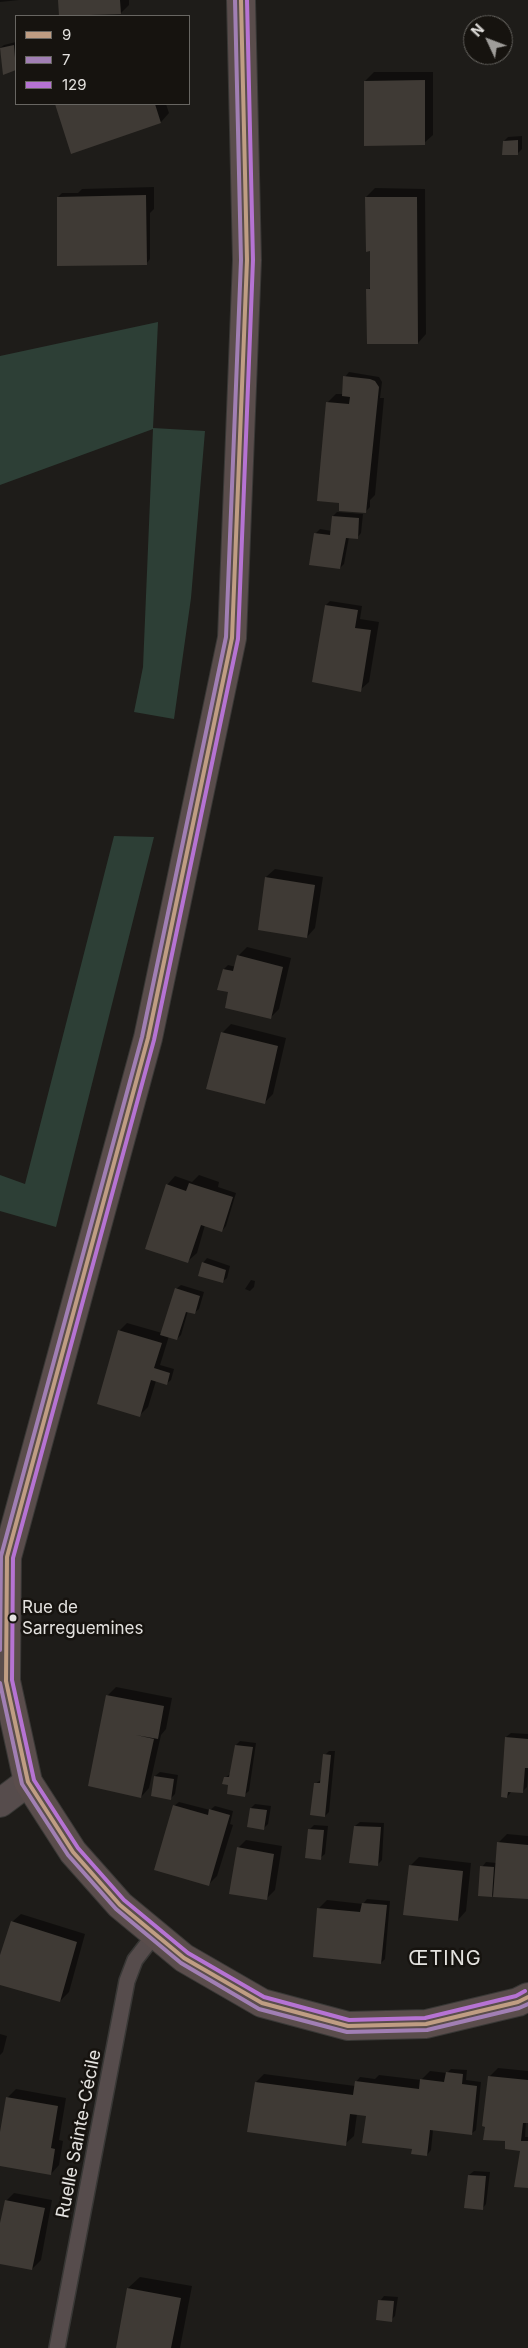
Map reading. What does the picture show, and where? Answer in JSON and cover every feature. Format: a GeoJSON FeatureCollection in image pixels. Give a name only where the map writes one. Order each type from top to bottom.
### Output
{"type":"FeatureCollection","features":[{"type":"Feature","properties":{"kind":"main road"},"geometry":{"type":"LineString","coordinates":[[240,0],[247,260],[232,638],[148,1038],[7,1557],[6,1681],[28,1782],[73,1852],[120,1905],[184,1958],[262,2003],[348,2026],[426,2024],[518,2002],[528,1997]]}},
{"type":"Feature","properties":{"kind":"street"},"geometry":{"type":"LineString","coordinates":[[0,1802],[28,1782]]}},
{"type":"Feature","properties":{"kind":"lane","name":"Ruelle Sainte-Cécile"},"geometry":{"type":"LineString","coordinates":[[57,2348],[127,1981],[135,1960],[155,1934]]}},
{"type":"Feature","properties":{"kind":"green space"},"geometry":{"type":"Polygon","coordinates":[[[158,322],[153,428],[205,431],[191,598],[174,719],[134,712],[143,667],[153,429],[0,485],[0,356],[158,322]]]}},
{"type":"Feature","properties":{"kind":"green space"},"geometry":{"type":"Polygon","coordinates":[[[114,836],[154,837],[56,1227],[0,1211],[0,1175],[25,1184],[114,836]]]}},
{"type":"Feature","properties":{"kind":"building"},"geometry":{"type":"Polygon","coordinates":[[[58,0],[120,0],[121,14],[59,15],[58,0]]]}},
{"type":"Feature","properties":{"kind":"building"},"geometry":{"type":"Polygon","coordinates":[[[14,45],[15,70],[3,75],[0,48],[14,45]]]}},
{"type":"Feature","properties":{"kind":"building"},"geometry":{"type":"Polygon","coordinates":[[[425,80],[425,145],[364,146],[364,81],[425,80]]]}},
{"type":"Feature","properties":{"kind":"building"},"geometry":{"type":"Polygon","coordinates":[[[55,105],[155,105],[161,123],[71,154],[55,105]]]}},
{"type":"Feature","properties":{"kind":"building"},"geometry":{"type":"Polygon","coordinates":[[[518,140],[518,155],[502,155],[503,141],[518,140]]]}},
{"type":"Feature","properties":{"kind":"building"},"geometry":{"type":"Polygon","coordinates":[[[146,195],[147,265],[57,266],[57,197],[146,195]]]}},
{"type":"Feature","properties":{"kind":"building"},"geometry":{"type":"Polygon","coordinates":[[[365,197],[417,197],[418,344],[367,344],[366,289],[370,289],[370,251],[366,252],[365,197]]]}},
{"type":"Feature","properties":{"kind":"building"},"geometry":{"type":"Polygon","coordinates":[[[343,376],[370,379],[375,381],[379,387],[366,513],[339,511],[339,503],[317,501],[326,402],[349,404],[350,397],[342,396],[343,376]]]}},
{"type":"Feature","properties":{"kind":"building"},"geometry":{"type":"Polygon","coordinates":[[[332,516],[359,518],[358,539],[346,538],[340,569],[309,565],[314,533],[330,535],[332,516]]]}},
{"type":"Feature","properties":{"kind":"building"},"geometry":{"type":"Polygon","coordinates":[[[325,605],[358,610],[355,628],[371,630],[361,692],[312,682],[325,605]]]}},
{"type":"Feature","properties":{"kind":"building"},"geometry":{"type":"Polygon","coordinates":[[[265,877],[315,885],[307,938],[258,930],[265,877]]]}},
{"type":"Feature","properties":{"kind":"building"},"geometry":{"type":"Polygon","coordinates":[[[237,955],[283,967],[271,1019],[225,1008],[228,992],[217,990],[223,969],[233,971],[237,955]]]}},
{"type":"Feature","properties":{"kind":"building"},"geometry":{"type":"Polygon","coordinates":[[[221,1032],[278,1046],[265,1104],[206,1089],[221,1032]]]}},
{"type":"Feature","properties":{"kind":"building"},"geometry":{"type":"Polygon","coordinates":[[[189,1183],[233,1197],[222,1232],[201,1225],[188,1263],[145,1249],[166,1184],[186,1191],[189,1183]]]}},
{"type":"Feature","properties":{"kind":"building"},"geometry":{"type":"Polygon","coordinates":[[[202,1262],[226,1270],[223,1283],[198,1276],[202,1262]]]}},
{"type":"Feature","properties":{"kind":"building"},"geometry":{"type":"Polygon","coordinates":[[[175,1288],[200,1296],[195,1314],[186,1312],[177,1340],[160,1335],[175,1288]]]}},
{"type":"Feature","properties":{"kind":"building"},"geometry":{"type":"Polygon","coordinates":[[[118,1330],[162,1343],[154,1368],[170,1373],[167,1385],[151,1380],[140,1417],[97,1404],[118,1330]]]}},
{"type":"Feature","properties":{"kind":"building"},"geometry":{"type":"Polygon","coordinates":[[[106,1695],[164,1706],[158,1739],[136,1735],[154,1739],[141,1798],[88,1786],[106,1695]]]}},
{"type":"Feature","properties":{"kind":"building"},"geometry":{"type":"Polygon","coordinates":[[[505,1737],[528,1739],[528,1768],[525,1768],[523,1793],[508,1792],[507,1798],[501,1797],[505,1737]]]}},
{"type":"Feature","properties":{"kind":"building"},"geometry":{"type":"Polygon","coordinates":[[[235,1745],[253,1747],[245,1797],[227,1794],[228,1785],[222,1784],[224,1777],[229,1777],[235,1745]]]}},
{"type":"Feature","properties":{"kind":"building"},"geometry":{"type":"Polygon","coordinates":[[[323,1754],[331,1755],[325,1817],[310,1815],[314,1783],[320,1783],[323,1754]]]}},
{"type":"Feature","properties":{"kind":"building"},"geometry":{"type":"Polygon","coordinates":[[[154,1776],[174,1779],[171,1800],[151,1796],[154,1776]]]}},
{"type":"Feature","properties":{"kind":"building"},"geometry":{"type":"Polygon","coordinates":[[[173,1805],[208,1815],[209,1809],[230,1815],[209,1886],[154,1870],[173,1805]]]}},
{"type":"Feature","properties":{"kind":"building"},"geometry":{"type":"Polygon","coordinates":[[[250,1808],[267,1810],[264,1830],[247,1827],[250,1808]]]}},
{"type":"Feature","properties":{"kind":"building"},"geometry":{"type":"Polygon","coordinates":[[[354,1826],[381,1827],[378,1866],[349,1863],[354,1826]]]}},
{"type":"Feature","properties":{"kind":"building"},"geometry":{"type":"Polygon","coordinates":[[[308,1829],[324,1830],[321,1860],[305,1858],[308,1829]]]}},
{"type":"Feature","properties":{"kind":"building"},"geometry":{"type":"Polygon","coordinates":[[[497,1842],[528,1845],[528,1899],[493,1897],[497,1842]]]}},
{"type":"Feature","properties":{"kind":"building"},"geometry":{"type":"Polygon","coordinates":[[[237,1847],[274,1854],[267,1900],[229,1894],[237,1847]]]}},
{"type":"Feature","properties":{"kind":"building"},"geometry":{"type":"Polygon","coordinates":[[[409,1865],[463,1871],[458,1921],[403,1915],[409,1865]]]}},
{"type":"Feature","properties":{"kind":"building"},"geometry":{"type":"Polygon","coordinates":[[[480,1866],[494,1867],[492,1897],[478,1896],[480,1866]]]}},
{"type":"Feature","properties":{"kind":"building"},"geometry":{"type":"Polygon","coordinates":[[[362,1903],[387,1905],[381,1964],[313,1957],[317,1908],[360,1912],[362,1903]]]}},
{"type":"Feature","properties":{"kind":"building"},"geometry":{"type":"Polygon","coordinates":[[[11,1921],[77,1942],[60,2002],[0,1985],[0,1955],[11,1921]]]}},
{"type":"Feature","properties":{"kind":"building"},"geometry":{"type":"Polygon","coordinates":[[[446,2072],[463,2074],[462,2084],[477,2086],[472,2135],[430,2130],[427,2156],[411,2154],[412,2149],[362,2143],[366,2116],[350,2114],[346,2146],[247,2132],[255,2082],[353,2095],[355,2081],[419,2089],[420,2079],[444,2082],[446,2072]]]}},
{"type":"Feature","properties":{"kind":"building"},"geometry":{"type":"Polygon","coordinates":[[[488,2076],[528,2080],[528,2123],[523,2123],[521,2141],[528,2141],[528,2188],[514,2187],[520,2151],[505,2149],[505,2141],[483,2140],[485,2127],[482,2126],[488,2076]]]}},
{"type":"Feature","properties":{"kind":"building"},"geometry":{"type":"Polygon","coordinates":[[[6,2097],[58,2106],[51,2148],[55,2149],[51,2175],[0,2166],[0,2132],[6,2097]]]}},
{"type":"Feature","properties":{"kind":"building"},"geometry":{"type":"Polygon","coordinates":[[[468,2175],[486,2176],[483,2210],[464,2208],[468,2175]]]}},
{"type":"Feature","properties":{"kind":"building"},"geometry":{"type":"Polygon","coordinates":[[[5,2200],[45,2208],[32,2270],[0,2264],[0,2223],[5,2200]]]}},
{"type":"Feature","properties":{"kind":"building"},"geometry":{"type":"Polygon","coordinates":[[[127,2288],[181,2298],[171,2348],[116,2348],[127,2288]]]}},
{"type":"Feature","properties":{"kind":"building"},"geometry":{"type":"Polygon","coordinates":[[[378,2300],[394,2301],[392,2322],[376,2320],[378,2300]]]}},
{"type":"Feature","properties":{"kind":"transit line","name":"7"},"geometry":{"type":"LineString","coordinates":[[0,1650],[1,1556],[142,1037],[226,637],[241,260],[235,0]]}},
{"type":"Feature","properties":{"kind":"transit line","name":"9"},"geometry":{"type":"LineString","coordinates":[[241,0],[247,260],[232,638],[148,1038],[7,1557],[6,1681],[28,1782],[73,1852],[120,1905],[184,1958],[262,2003],[348,2026],[426,2024],[518,2002],[528,1997]]}},
{"type":"Feature","properties":{"kind":"transit line","name":"129"},"geometry":{"type":"LineString","coordinates":[[247,0],[253,260],[238,639],[154,1040],[13,1558],[12,1680],[34,1780],[78,1848],[124,1900],[188,1953],[264,1997],[349,2020],[425,2018],[516,1996],[525,1991]]}},
{"type":"Feature","properties":{"kind":"transit line","name":"7"},"geometry":{"type":"LineString","coordinates":[[0,1683],[22,1784],[68,1855],[116,1909],[181,1963],[259,2009],[347,2032],[427,2030],[519,2008],[528,2004]]}},
{"type":"Feature","properties":{"kind":"place","name":"Rue de Sarreguemines"},"geometry":{"type":"Point","coordinates":[13,1618]}},
{"type":"Feature","properties":{"kind":"district","name":"ŒTING"},"geometry":{"type":"Point","coordinates":[445,1959]}}]}
